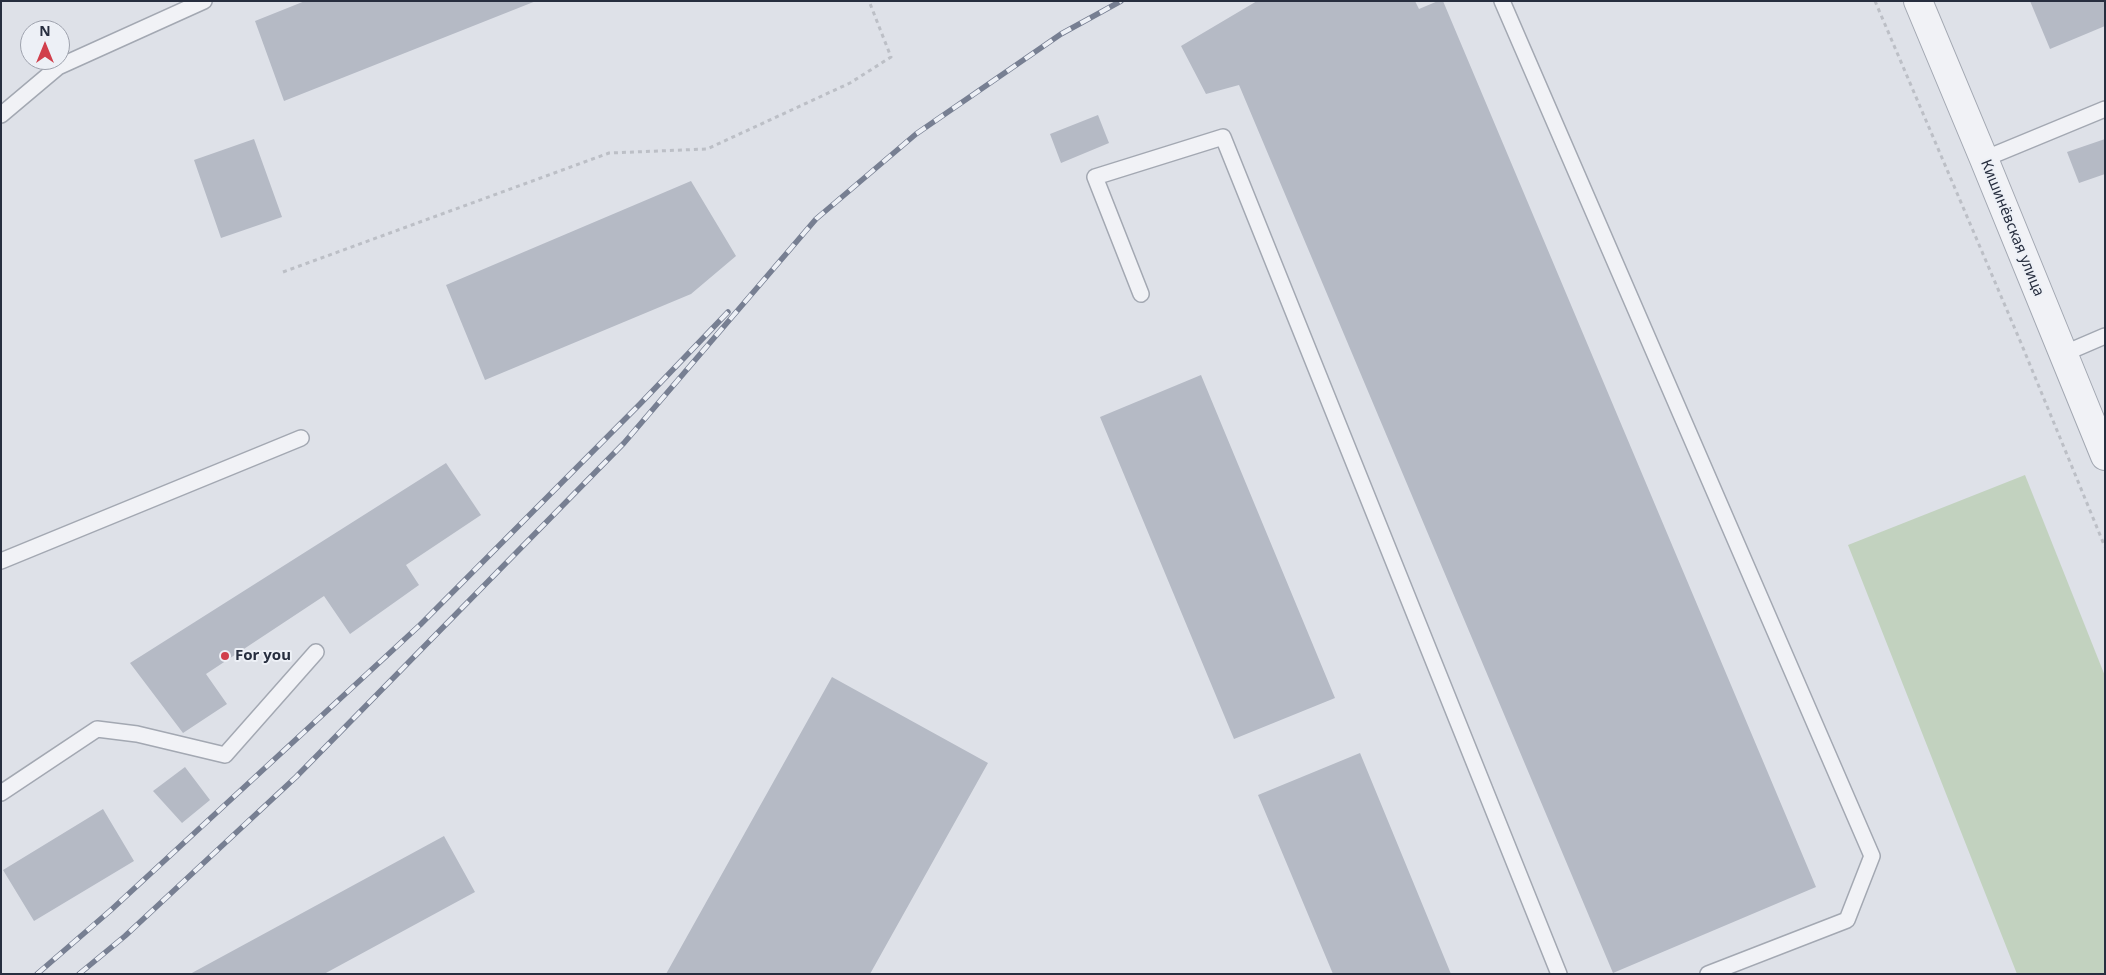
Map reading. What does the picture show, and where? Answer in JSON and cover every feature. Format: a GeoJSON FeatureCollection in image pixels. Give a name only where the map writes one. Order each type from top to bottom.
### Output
{"type":"FeatureCollection","features":[{"type":"Feature","properties":{"kind":"street","name":"Кишинёвская улица"},"geometry":{"type":"LineString","coordinates":[[1918,1],[2105,456]]}},
{"type":"Feature","properties":{"kind":"lane"},"geometry":{"type":"LineString","coordinates":[[1,115],[58,67],[204,1]]}},
{"type":"Feature","properties":{"kind":"lane"},"geometry":{"type":"LineString","coordinates":[[1502,1],[1872,856],[1847,920],[1708,974]]}},
{"type":"Feature","properties":{"kind":"lane"},"geometry":{"type":"LineString","coordinates":[[1984,159],[2105,110]]}},
{"type":"Feature","properties":{"kind":"lane"},"geometry":{"type":"LineString","coordinates":[[1141,294],[1095,177],[1223,137],[1559,974]]}},
{"type":"Feature","properties":{"kind":"lane"},"geometry":{"type":"LineString","coordinates":[[2063,354],[2105,336]]}},
{"type":"Feature","properties":{"kind":"lane"},"geometry":{"type":"LineString","coordinates":[[1,561],[301,438]]}},
{"type":"Feature","properties":{"kind":"lane"},"geometry":{"type":"LineString","coordinates":[[1,793],[97,729],[137,734],[225,754],[316,652]]}},
{"type":"Feature","properties":{"kind":"path"},"geometry":{"type":"LineString","coordinates":[[283,272],[609,153],[707,149],[832,92],[891,57],[869,1]]}},
{"type":"Feature","properties":{"kind":"path"},"geometry":{"type":"LineString","coordinates":[[1875,1],[2021,343],[2105,548]]}},
{"type":"Feature","properties":{"kind":"green space"},"geometry":{"type":"Polygon","coordinates":[[[2025,475],[2105,676],[2105,974],[2017,974],[1848,545],[2025,475]]]}},
{"type":"Feature","properties":{"kind":"building"},"geometry":{"type":"Polygon","coordinates":[[[305,1],[536,1],[284,101],[255,21],[305,1]]]}},
{"type":"Feature","properties":{"kind":"building"},"geometry":{"type":"Polygon","coordinates":[[[1257,1],[1415,1],[1419,9],[1438,1],[1443,1],[1816,887],[1613,973],[1239,85],[1206,94],[1181,46],[1257,1]]]}},
{"type":"Feature","properties":{"kind":"building"},"geometry":{"type":"Polygon","coordinates":[[[2030,1],[2105,1],[2105,26],[2050,49],[2030,1]]]}},
{"type":"Feature","properties":{"kind":"building"},"geometry":{"type":"Polygon","coordinates":[[[1098,115],[1109,143],[1061,163],[1050,134],[1098,115]]]}},
{"type":"Feature","properties":{"kind":"building"},"geometry":{"type":"Polygon","coordinates":[[[254,139],[282,217],[221,238],[194,160],[254,139]]]}},
{"type":"Feature","properties":{"kind":"building"},"geometry":{"type":"Polygon","coordinates":[[[2105,139],[2105,174],[2079,183],[2067,152],[2105,139]]]}},
{"type":"Feature","properties":{"kind":"building"},"geometry":{"type":"Polygon","coordinates":[[[691,181],[736,256],[691,294],[485,380],[446,285],[691,181]]]}},
{"type":"Feature","properties":{"kind":"building"},"geometry":{"type":"Polygon","coordinates":[[[1201,375],[1335,698],[1234,739],[1100,417],[1201,375]]]}},
{"type":"Feature","properties":{"kind":"building"},"geometry":{"type":"Polygon","coordinates":[[[446,463],[481,515],[406,565],[419,585],[350,634],[324,596],[206,674],[227,704],[183,733],[130,663],[446,463]]]}},
{"type":"Feature","properties":{"kind":"building"},"geometry":{"type":"Polygon","coordinates":[[[832,677],[988,763],[870,974],[666,974],[832,677]]]}},
{"type":"Feature","properties":{"kind":"building"},"geometry":{"type":"Polygon","coordinates":[[[1360,753],[1451,974],[1333,974],[1258,795],[1360,753]]]}},
{"type":"Feature","properties":{"kind":"building"},"geometry":{"type":"Polygon","coordinates":[[[185,767],[210,800],[182,823],[153,791],[185,767]]]}},
{"type":"Feature","properties":{"kind":"building"},"geometry":{"type":"Polygon","coordinates":[[[103,809],[134,861],[34,921],[3,870],[103,809]]]}},
{"type":"Feature","properties":{"kind":"building"},"geometry":{"type":"Polygon","coordinates":[[[444,836],[475,892],[324,974],[190,974],[444,836]]]}},
{"type":"Feature","properties":{"kind":"railway"},"geometry":{"type":"LineString","coordinates":[[79,974],[125,936],[296,777],[624,443],[816,219],[916,134],[1061,34],[1121,1]]}},
{"type":"Feature","properties":{"kind":"railway"},"geometry":{"type":"LineString","coordinates":[[37,974],[111,910],[420,625],[640,404],[728,312]]}},
{"type":"Feature","properties":{"kind":"place","name":"For you"},"geometry":{"type":"Point","coordinates":[225,656]}}]}
